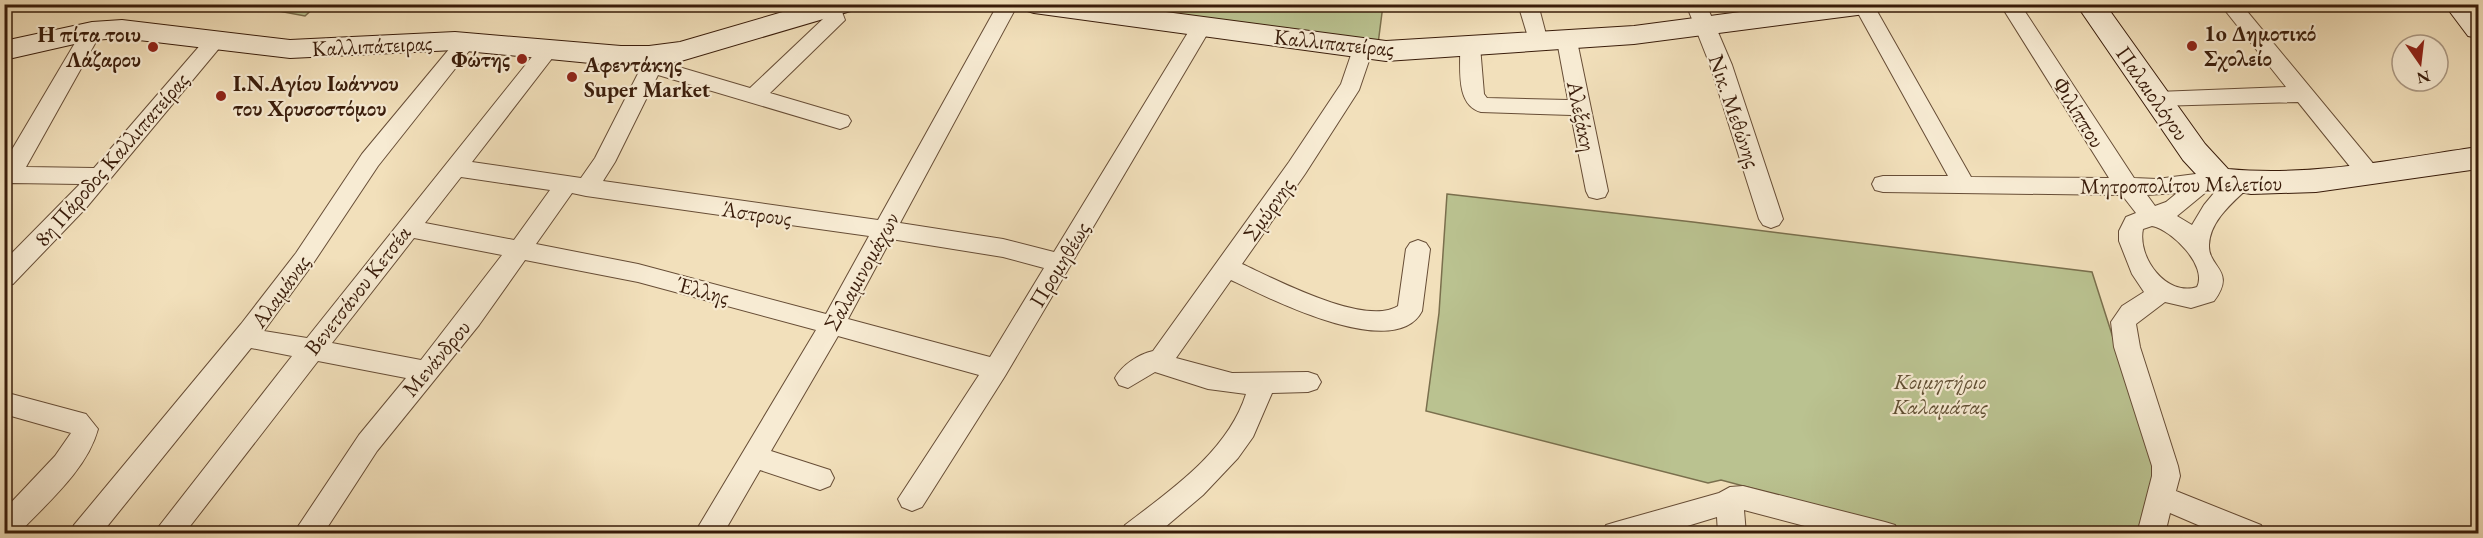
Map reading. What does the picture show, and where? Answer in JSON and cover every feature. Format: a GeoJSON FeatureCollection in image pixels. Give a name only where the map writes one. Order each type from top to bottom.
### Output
{"type":"FeatureCollection","features":[{"type":"Feature","properties":{"kind":"street"},"geometry":{"type":"LineString","coordinates":[[5,176],[17,163],[92,30],[94,15],[103,4]]}},
{"type":"Feature","properties":{"kind":"street","name":"Σαλαμινομάχων"},"geometry":{"type":"LineString","coordinates":[[708,534],[833,323],[1008,4]]}},
{"type":"Feature","properties":{"kind":"street","name":"Καλλιπατείρας"},"geometry":{"type":"LineString","coordinates":[[1034,4],[1386,51],[1567,40],[1701,16]]}},
{"type":"Feature","properties":{"kind":"street"},"geometry":{"type":"LineString","coordinates":[[1528,4],[1538,42]]}},
{"type":"Feature","properties":{"kind":"street","name":"Φιλίππου"},"geometry":{"type":"LineString","coordinates":[[2010,4],[2114,168],[2131,187],[2151,217]]}},
{"type":"Feature","properties":{"kind":"street","name":"Παλαιολόγου"},"geometry":{"type":"LineString","coordinates":[[2090,4],[2194,152],[2222,180]]}},
{"type":"Feature","properties":{"kind":"street"},"geometry":{"type":"LineString","coordinates":[[2230,4],[2368,173]]}},
{"type":"Feature","properties":{"kind":"street"},"geometry":{"type":"LineString","coordinates":[[2458,4],[2478,29]]}},
{"type":"Feature","properties":{"kind":"street"},"geometry":{"type":"LineString","coordinates":[[1701,16],[1867,5],[1964,184]]}},
{"type":"Feature","properties":{"kind":"street"},"geometry":{"type":"LineString","coordinates":[[755,95],[836,20],[838,7]]}},
{"type":"Feature","properties":{"kind":"street","name":"Καλλιπάτειρας"},"geometry":{"type":"LineString","coordinates":[[5,52],[92,30],[147,31],[307,49],[466,41],[621,56],[657,55],[713,43],[838,7]]}},
{"type":"Feature","properties":{"kind":"street","name":"Νικ. Μεθώνης"},"geometry":{"type":"LineString","coordinates":[[1701,16],[1771,219]]}},
{"type":"Feature","properties":{"kind":"street","name":"Προμηθέως"},"geometry":{"type":"LineString","coordinates":[[912,499],[996,369],[1202,26]]}},
{"type":"Feature","properties":{"kind":"street","name":"8η Πάροδος Καλλιπατείρας"},"geometry":{"type":"LineString","coordinates":[[4,277],[100,176],[216,40]]}},
{"type":"Feature","properties":{"kind":"street","name":"Αλεξάκη"},"geometry":{"type":"LineString","coordinates":[[1567,40],[1597,191]]}},
{"type":"Feature","properties":{"kind":"street","name":"Αλαμάνας"},"geometry":{"type":"LineString","coordinates":[[84,534],[245,337],[304,259],[370,160],[466,41]]}},
{"type":"Feature","properties":{"kind":"street"},"geometry":{"type":"LineString","coordinates":[[1470,46],[1473,95],[1482,105],[1581,108]]}},
{"type":"Feature","properties":{"kind":"street","name":"Βενετσάνου Κετσέα"},"geometry":{"type":"LineString","coordinates":[[166,534],[550,48]]}},
{"type":"Feature","properties":{"kind":"street","name":"Σμύρνης"},"geometry":{"type":"LineString","coordinates":[[1159,362],[1297,168],[1351,85],[1363,49]]}},
{"type":"Feature","properties":{"kind":"street"},"geometry":{"type":"LineString","coordinates":[[657,55],[664,70],[840,121]]}},
{"type":"Feature","properties":{"kind":"street","name":"Μενάνδρου"},"geometry":{"type":"LineString","coordinates":[[307,534],[368,443],[470,318],[520,250],[576,186],[604,162],[657,55]]}},
{"type":"Feature","properties":{"kind":"street"},"geometry":{"type":"LineString","coordinates":[[2157,99],[2304,94]]}},
{"type":"Feature","properties":{"kind":"street","name":"Μητροπολίτου Μελετίου"},"geometry":{"type":"LineString","coordinates":[[1883,184],[2131,187],[2180,186],[2222,180],[2293,182],[2478,158]]}},
{"type":"Feature","properties":{"kind":"street","name":"Άστρους"},"geometry":{"type":"LineString","coordinates":[[454,168],[1003,248],[1060,263]]}},
{"type":"Feature","properties":{"kind":"street"},"geometry":{"type":"LineString","coordinates":[[5,176],[100,176]]}},
{"type":"Feature","properties":{"kind":"street"},"geometry":{"type":"LineString","coordinates":[[2151,217],[2174,224],[2197,247],[2211,279],[2210,288],[2204,296],[2190,298],[2162,292],[2146,278],[2129,238],[2130,229],[2134,223],[2174,208],[2222,180]]}},
{"type":"Feature","properties":{"kind":"street"},"geometry":{"type":"LineString","coordinates":[[2197,247],[2200,229],[2222,180]]}},
{"type":"Feature","properties":{"kind":"street","name":"Έλλης"},"geometry":{"type":"LineString","coordinates":[[407,228],[639,273],[833,323],[996,369]]}},
{"type":"Feature","properties":{"kind":"street"},"geometry":{"type":"LineString","coordinates":[[1226,267],[1322,310],[1388,322],[1398,321],[1410,311],[1418,249]]}},
{"type":"Feature","properties":{"kind":"street"},"geometry":{"type":"LineString","coordinates":[[2151,534],[2166,476],[2165,466],[2127,347],[2123,322],[2131,312],[2162,292]]}},
{"type":"Feature","properties":{"kind":"street"},"geometry":{"type":"LineString","coordinates":[[245,337],[426,370]]}},
{"type":"Feature","properties":{"kind":"street"},"geometry":{"type":"LineString","coordinates":[[1128,378],[1146,363],[1159,362],[1215,381],[1262,384],[1308,382]]}},
{"type":"Feature","properties":{"kind":"street"},"geometry":{"type":"LineString","coordinates":[[1135,534],[1194,484],[1221,457],[1255,411],[1262,384]]}},
{"type":"Feature","properties":{"kind":"street"},"geometry":{"type":"LineString","coordinates":[[4,403],[77,422],[85,429],[80,444],[4,529]]}},
{"type":"Feature","properties":{"kind":"street"},"geometry":{"type":"LineString","coordinates":[[754,457],[820,478]]}},
{"type":"Feature","properties":{"kind":"street"},"geometry":{"type":"LineString","coordinates":[[2159,496],[2250,534]]}},
{"type":"Feature","properties":{"kind":"street"},"geometry":{"type":"LineString","coordinates":[[1616,534],[1730,499],[1743,498],[1885,534]]}},
{"type":"Feature","properties":{"kind":"street"},"geometry":{"type":"LineString","coordinates":[[1730,499],[1732,534]]}},
{"type":"Feature","properties":{"kind":"green space"},"geometry":{"type":"Polygon","coordinates":[[[246,5],[317,5],[305,16],[246,5]]]}},
{"type":"Feature","properties":{"kind":"green space"},"geometry":{"type":"Polygon","coordinates":[[[1081,5],[1383,5],[1378,44],[1081,5]]]}},
{"type":"Feature","properties":{"kind":"green space","name":"Κοιμητήριο Καλαμάτας"},"geometry":{"type":"Polygon","coordinates":[[[1447,194],[2092,272],[2154,466],[2142,533],[1920,533],[1721,480],[1708,483],[1426,411],[1439,313],[1447,194]]]}},
{"type":"Feature","properties":{"kind":"place","name":"1o Δημοτικό Σχολείο"},"geometry":{"type":"Point","coordinates":[2192,46]}},
{"type":"Feature","properties":{"kind":"place","name":"Η πίτα τοιυ Λάζαρου"},"geometry":{"type":"Point","coordinates":[153,47]}},
{"type":"Feature","properties":{"kind":"place","name":"Φώτης"},"geometry":{"type":"Point","coordinates":[522,59]}},
{"type":"Feature","properties":{"kind":"place","name":"Αφεντάκης Super Market"},"geometry":{"type":"Point","coordinates":[572,77]}},
{"type":"Feature","properties":{"kind":"place","name":"Ι.Ν.Αγίου Ιωάννου του Χρυσοστόμου"},"geometry":{"type":"Point","coordinates":[221,96]}}]}
